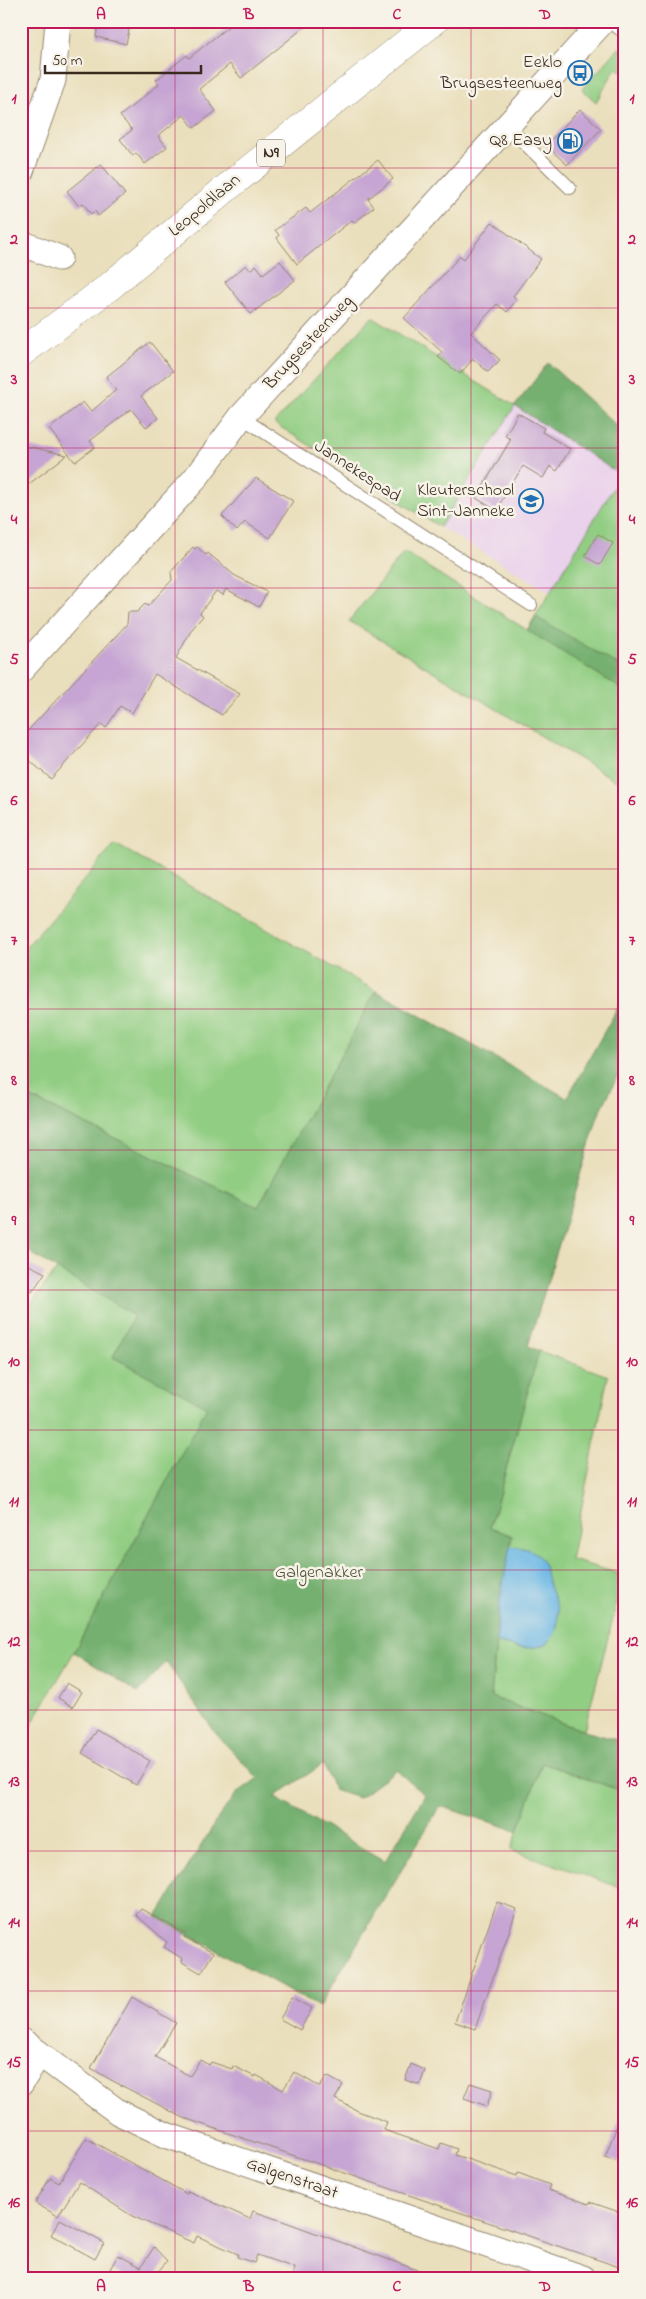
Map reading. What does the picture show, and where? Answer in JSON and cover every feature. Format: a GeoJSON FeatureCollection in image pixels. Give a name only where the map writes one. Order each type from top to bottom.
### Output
{"type":"FeatureCollection","features":[{"type":"Feature","properties":{"kind":"main road","name":"Leopoldlaan"},"geometry":{"type":"LineString","coordinates":[[21,353],[109,287],[230,185],[434,21]]}},
{"type":"Feature","properties":{"kind":"street"},"geometry":{"type":"LineString","coordinates":[[21,171],[53,80],[58,21]]}},
{"type":"Feature","properties":{"kind":"street","name":"Brugsesteenweg"},"geometry":{"type":"LineString","coordinates":[[21,670],[194,480],[241,418],[603,21]]}},
{"type":"Feature","properties":{"kind":"street"},"geometry":{"type":"LineString","coordinates":[[21,243],[59,258]]}},
{"type":"Feature","properties":{"kind":"street"},"geometry":{"type":"LineString","coordinates":[[21,2083],[30,2047]]}},
{"type":"Feature","properties":{"kind":"street","name":"Galgenstraat"},"geometry":{"type":"LineString","coordinates":[[30,2047],[118,2112],[166,2135],[583,2278]]}},
{"type":"Feature","properties":{"kind":"lane"},"geometry":{"type":"LineString","coordinates":[[609,21],[625,33]]}},
{"type":"Feature","properties":{"kind":"lane"},"geometry":{"type":"LineString","coordinates":[[508,127],[570,188]]}},
{"type":"Feature","properties":{"kind":"lane","name":"Jannekespad"},"geometry":{"type":"LineString","coordinates":[[241,418],[531,605]]}},
{"type":"Feature","properties":{"kind":"shaded area","name":"Kleuterschool Sint-Janneke"},"geometry":{"type":"Polygon","coordinates":[[[515,406],[621,475],[550,592],[440,527],[515,406]]]}},
{"type":"Feature","properties":{"kind":"green space"},"geometry":{"type":"Polygon","coordinates":[[[619,48],[625,52],[625,73],[616,68],[596,102],[582,89],[619,48]]]}},
{"type":"Feature","properties":{"kind":"green space"},"geometry":{"type":"Polygon","coordinates":[[[372,317],[515,406],[440,527],[274,423],[372,317]]]}},
{"type":"Feature","properties":{"kind":"green space"},"geometry":{"type":"Polygon","coordinates":[[[548,363],[625,433],[625,459],[621,475],[515,406],[548,363]]]}},
{"type":"Feature","properties":{"kind":"green space"},"geometry":{"type":"Polygon","coordinates":[[[625,459],[625,786],[349,621],[404,552],[527,630],[621,475],[625,459]]]}},
{"type":"Feature","properties":{"kind":"green space"},"geometry":{"type":"Polygon","coordinates":[[[536,617],[625,669],[625,691],[527,630],[536,617]]]}},
{"type":"Feature","properties":{"kind":"green space"},"geometry":{"type":"Polygon","coordinates":[[[115,844],[376,991],[258,1207],[21,1093],[21,953],[115,844]]]}},
{"type":"Feature","properties":{"kind":"green space","name":"Galgenakker"},"geometry":{"type":"Polygon","coordinates":[[[376,991],[567,1098],[625,995],[625,1061],[598,1116],[528,1346],[539,1351],[490,1527],[512,1536],[500,1599],[491,1697],[584,1731],[625,1742],[625,1792],[542,1763],[518,1831],[440,1806],[319,2007],[157,1917],[218,1818],[236,1794],[258,1778],[217,1735],[166,1662],[138,1693],[74,1652],[207,1407],[113,1357],[134,1316],[21,1247],[21,1093],[258,1207],[376,991]],[[323,1764],[274,1797],[385,1861],[425,1795],[396,1770],[359,1798],[334,1790],[323,1764]]]}},
{"type":"Feature","properties":{"kind":"green space"},"geometry":{"type":"Polygon","coordinates":[[[58,1268],[134,1316],[113,1357],[207,1407],[74,1652],[21,1742],[21,1317],[58,1268]]]}},
{"type":"Feature","properties":{"kind":"green space"},"geometry":{"type":"Polygon","coordinates":[[[539,1351],[608,1376],[571,1560],[624,1575],[584,1731],[491,1697],[496,1642],[529,1648],[549,1642],[558,1613],[551,1592],[530,1550],[510,1546],[512,1536],[490,1527],[539,1351]]]}},
{"type":"Feature","properties":{"kind":"green space"},"geometry":{"type":"Polygon","coordinates":[[[542,1763],[625,1792],[625,1889],[511,1850],[542,1763]]]}},
{"type":"Feature","properties":{"kind":"water"},"geometry":{"type":"Polygon","coordinates":[[[510,1546],[529,1550],[541,1559],[557,1608],[557,1627],[553,1637],[538,1647],[518,1647],[496,1642],[500,1599],[510,1546]]]}},
{"type":"Feature","properties":{"kind":"building"},"geometry":{"type":"Polygon","coordinates":[[[99,21],[131,21],[126,44],[96,37],[99,21]]]}},
{"type":"Feature","properties":{"kind":"building"},"geometry":{"type":"Polygon","coordinates":[[[235,21],[312,21],[241,78],[230,64],[199,89],[216,111],[194,128],[184,115],[158,136],[167,147],[145,164],[136,153],[133,156],[120,139],[132,130],[120,116],[159,84],[156,80],[187,55],[189,58],[235,21]]]}},
{"type":"Feature","properties":{"kind":"building"},"geometry":{"type":"Polygon","coordinates":[[[580,109],[601,129],[567,165],[546,145],[580,109]]]}},
{"type":"Feature","properties":{"kind":"building"},"geometry":{"type":"Polygon","coordinates":[[[378,160],[393,179],[368,199],[374,207],[354,223],[352,220],[297,264],[277,238],[279,235],[275,230],[306,208],[310,213],[378,160]]]}},
{"type":"Feature","properties":{"kind":"building"},"geometry":{"type":"Polygon","coordinates":[[[101,164],[125,194],[98,216],[95,211],[91,214],[83,203],[79,206],[67,191],[101,164]]]}},
{"type":"Feature","properties":{"kind":"building"},"geometry":{"type":"Polygon","coordinates":[[[492,222],[541,259],[513,296],[517,299],[507,312],[497,304],[471,333],[500,360],[488,372],[473,359],[460,374],[438,357],[442,352],[404,318],[460,256],[464,259],[492,222]]]}},
{"type":"Feature","properties":{"kind":"building"},"geometry":{"type":"Polygon","coordinates":[[[280,261],[295,280],[251,314],[225,282],[246,265],[250,270],[256,265],[263,274],[280,261]]]}},
{"type":"Feature","properties":{"kind":"building"},"geometry":{"type":"Polygon","coordinates":[[[150,342],[173,371],[141,396],[158,418],[146,427],[131,409],[90,441],[95,447],[75,462],[49,429],[83,402],[91,412],[116,390],[106,377],[150,342]]]}},
{"type":"Feature","properties":{"kind":"building"},"geometry":{"type":"Polygon","coordinates":[[[518,413],[544,428],[542,432],[570,449],[557,471],[550,466],[543,478],[523,466],[496,510],[476,498],[511,439],[505,436],[518,413]]]}},
{"type":"Feature","properties":{"kind":"building"},"geometry":{"type":"Polygon","coordinates":[[[21,445],[67,455],[21,490],[21,445]]]}},
{"type":"Feature","properties":{"kind":"building"},"geometry":{"type":"Polygon","coordinates":[[[256,478],[293,501],[270,538],[245,522],[237,531],[222,516],[256,478]]]}},
{"type":"Feature","properties":{"kind":"building"},"geometry":{"type":"Polygon","coordinates":[[[598,534],[613,543],[600,565],[585,556],[598,534]]]}},
{"type":"Feature","properties":{"kind":"building"},"geometry":{"type":"Polygon","coordinates":[[[193,547],[195,549],[197,547],[206,555],[208,553],[234,575],[267,592],[259,607],[226,589],[223,595],[216,591],[200,613],[203,616],[192,629],[176,658],[240,694],[222,715],[155,674],[132,713],[120,706],[106,728],[101,724],[51,779],[21,753],[21,738],[127,624],[128,612],[137,612],[145,604],[148,606],[172,580],[171,572],[193,547]]]}},
{"type":"Feature","properties":{"kind":"building"},"geometry":{"type":"Polygon","coordinates":[[[21,1261],[45,1273],[32,1292],[21,1285],[21,1261]]]}},
{"type":"Feature","properties":{"kind":"building"},"geometry":{"type":"Polygon","coordinates":[[[67,1683],[82,1692],[73,1707],[58,1698],[67,1683]]]}},
{"type":"Feature","properties":{"kind":"building"},"geometry":{"type":"Polygon","coordinates":[[[96,1729],[150,1761],[136,1785],[82,1753],[96,1729]]]}},
{"type":"Feature","properties":{"kind":"building"},"geometry":{"type":"Polygon","coordinates":[[[497,1902],[517,1909],[475,2029],[455,2022],[497,1902]]]}},
{"type":"Feature","properties":{"kind":"building"},"geometry":{"type":"Polygon","coordinates":[[[141,1909],[186,1934],[184,1937],[213,1953],[201,1973],[182,1962],[183,1959],[164,1947],[167,1942],[136,1915],[141,1909]]]}},
{"type":"Feature","properties":{"kind":"building"},"geometry":{"type":"Polygon","coordinates":[[[132,1997],[176,2023],[155,2057],[190,2076],[200,2060],[209,2065],[211,2062],[232,2069],[233,2066],[255,2077],[256,2075],[283,2090],[294,2072],[320,2087],[327,2076],[343,2085],[335,2099],[358,2111],[387,2122],[384,2130],[439,2149],[441,2143],[457,2149],[455,2155],[517,2176],[518,2173],[550,2185],[548,2190],[625,2214],[625,2269],[184,2118],[111,2080],[91,2068],[132,1997]]]}},
{"type":"Feature","properties":{"kind":"building"},"geometry":{"type":"Polygon","coordinates":[[[292,1997],[312,2008],[300,2030],[280,2019],[292,1997]]]}},
{"type":"Feature","properties":{"kind":"building"},"geometry":{"type":"Polygon","coordinates":[[[411,2064],[425,2070],[420,2085],[405,2080],[411,2064]]]}},
{"type":"Feature","properties":{"kind":"building"},"geometry":{"type":"Polygon","coordinates":[[[470,2083],[492,2090],[487,2106],[464,2098],[470,2083]]]}},
{"type":"Feature","properties":{"kind":"building"},"geometry":{"type":"Polygon","coordinates":[[[623,2110],[625,2110],[625,2163],[605,2157],[623,2110]]]}},
{"type":"Feature","properties":{"kind":"building"},"geometry":{"type":"Polygon","coordinates":[[[86,2138],[187,2194],[188,2191],[250,2219],[253,2211],[288,2223],[431,2275],[430,2278],[292,2278],[295,2268],[257,2255],[254,2263],[237,2257],[238,2254],[197,2236],[194,2243],[132,2216],[79,2182],[58,2216],[35,2203],[50,2178],[59,2183],[86,2138]]]}},
{"type":"Feature","properties":{"kind":"building"},"geometry":{"type":"Polygon","coordinates":[[[60,2219],[104,2243],[95,2259],[51,2235],[60,2219]]]}},
{"type":"Feature","properties":{"kind":"building"},"geometry":{"type":"Polygon","coordinates":[[[154,2247],[167,2261],[155,2275],[160,2278],[126,2278],[110,2269],[118,2255],[141,2267],[154,2247]]]}},
{"type":"Feature","properties":{"kind":"place","name":"Eeklo Brugsesteenweg"},"geometry":{"type":"Point","coordinates":[580,73]}},
{"type":"Feature","properties":{"kind":"place","name":"Q8 Easy"},"geometry":{"type":"Point","coordinates":[570,141]}},
{"type":"Feature","properties":{"kind":"place","name":"Kleuterschool Sint-Janneke"},"geometry":{"type":"Point","coordinates":[531,501]}}]}
